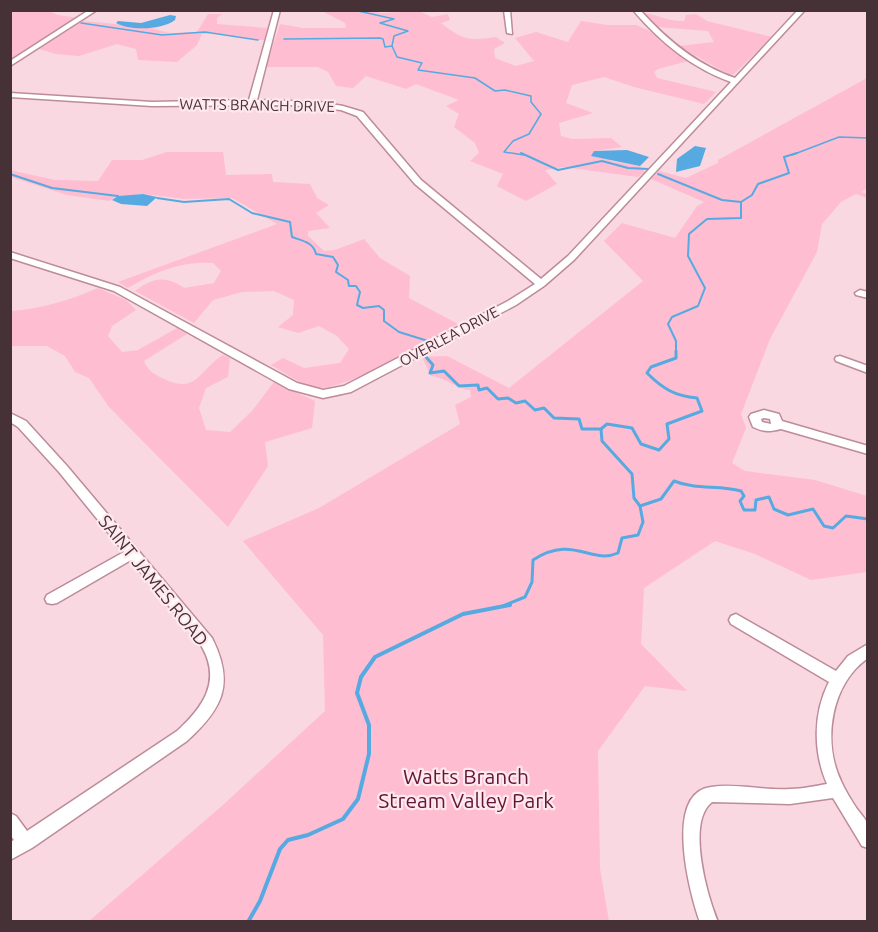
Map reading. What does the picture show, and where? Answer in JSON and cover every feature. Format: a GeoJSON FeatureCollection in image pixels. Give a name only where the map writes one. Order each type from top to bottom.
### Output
{"type":"FeatureCollection","features":[{"type":"Feature","properties":{"kind":"street"},"geometry":{"type":"LineString","coordinates":[[10,64],[94,10]]}},
{"type":"Feature","properties":{"kind":"street"},"geometry":{"type":"LineString","coordinates":[[252,104],[277,10]]}},
{"type":"Feature","properties":{"kind":"street"},"geometry":{"type":"LineString","coordinates":[[507,10],[510,33]]}},
{"type":"Feature","properties":{"kind":"street"},"geometry":{"type":"LineString","coordinates":[[636,10],[676,50],[723,77],[737,81]]}},
{"type":"Feature","properties":{"kind":"street","name":"OVERLEA DRIVE"},"geometry":{"type":"LineString","coordinates":[[10,255],[117,289],[293,386],[323,394],[360,384],[512,303],[541,284],[571,258],[802,10]]}},
{"type":"Feature","properties":{"kind":"street","name":"WATTS BRANCH DRIVE"},"geometry":{"type":"LineString","coordinates":[[10,94],[151,104],[331,105],[360,114],[418,182],[541,284]]}},
{"type":"Feature","properties":{"kind":"street"},"geometry":{"type":"LineString","coordinates":[[840,359],[867,370]]}},
{"type":"Feature","properties":{"kind":"street","name":"SAINT JAMES ROAD"},"geometry":{"type":"LineString","coordinates":[[10,417],[22,424],[43,447],[207,642],[217,660],[219,669],[213,702],[199,722],[182,736],[10,852]]}},
{"type":"Feature","properties":{"kind":"street"},"geometry":{"type":"LineString","coordinates":[[778,424],[867,450]]}},
{"type":"Feature","properties":{"kind":"street"},"geometry":{"type":"LineString","coordinates":[[52,598],[133,553]]}},
{"type":"Feature","properties":{"kind":"street"},"geometry":{"type":"LineString","coordinates":[[736,620],[837,679]]}},
{"type":"Feature","properties":{"kind":"street"},"geometry":{"type":"LineString","coordinates":[[867,650],[849,662],[837,679],[828,703],[824,729],[830,773],[867,840]]}},
{"type":"Feature","properties":{"kind":"street"},"geometry":{"type":"LineString","coordinates":[[709,921],[698,885],[693,842],[694,812],[701,800],[710,794],[790,797],[838,790]]}},
{"type":"Feature","properties":{"kind":"street"},"geometry":{"type":"LineString","coordinates":[[10,821],[26,842]]}},
{"type":"Feature","properties":{"kind":"green space"},"geometry":{"type":"Polygon","coordinates":[[[365,10],[381,13],[419,11],[432,17],[448,14],[450,20],[441,23],[455,33],[472,39],[496,37],[505,43],[494,49],[495,58],[516,66],[534,61],[515,38],[536,32],[568,42],[581,21],[607,25],[636,25],[648,30],[688,61],[658,69],[654,72],[657,78],[716,92],[704,104],[634,87],[604,77],[572,85],[566,103],[593,113],[559,123],[561,136],[572,139],[611,138],[622,147],[594,151],[612,161],[640,166],[645,172],[638,177],[564,167],[545,170],[557,184],[526,201],[497,186],[503,174],[470,161],[479,153],[475,143],[454,127],[459,114],[446,106],[459,100],[416,84],[406,89],[366,76],[353,88],[336,86],[328,72],[318,67],[266,67],[280,24],[303,28],[346,28],[345,23],[322,11],[365,10]]]}},
{"type":"Feature","properties":{"kind":"green space"},"geometry":{"type":"Polygon","coordinates":[[[11,11],[49,11],[78,18],[11,60],[11,11]]]}},
{"type":"Feature","properties":{"kind":"green space"},"geometry":{"type":"Polygon","coordinates":[[[644,13],[679,21],[684,21],[686,15],[696,14],[707,21],[772,37],[734,74],[729,75],[679,46],[714,42],[708,31],[657,27],[644,13]]]}},
{"type":"Feature","properties":{"kind":"green space"},"geometry":{"type":"Polygon","coordinates":[[[208,14],[222,14],[217,18],[217,24],[267,28],[264,40],[202,34],[197,45],[177,62],[138,60],[136,49],[117,44],[79,56],[56,54],[39,49],[83,21],[148,27],[169,33],[197,32],[208,14]]]}},
{"type":"Feature","properties":{"kind":"green space","name":"Watts Branch Stream Valley Park"},"geometry":{"type":"Polygon","coordinates":[[[867,78],[867,188],[861,192],[867,194],[867,198],[856,194],[841,202],[822,224],[817,252],[770,339],[741,414],[746,428],[732,463],[745,471],[815,480],[867,496],[867,572],[811,580],[755,554],[715,541],[644,588],[641,644],[687,691],[645,686],[598,751],[600,869],[609,921],[88,922],[224,804],[325,711],[323,635],[243,541],[319,508],[460,424],[455,405],[471,397],[470,390],[431,376],[422,357],[447,356],[509,388],[643,281],[604,241],[622,223],[675,238],[697,206],[704,202],[651,179],[659,171],[686,178],[718,163],[718,160],[867,78]]]}},
{"type":"Feature","properties":{"kind":"green space"},"geometry":{"type":"Polygon","coordinates":[[[167,152],[223,152],[226,175],[272,174],[273,182],[310,184],[317,198],[329,205],[316,213],[330,228],[308,231],[308,236],[324,251],[335,250],[364,239],[380,258],[410,276],[409,298],[458,324],[363,375],[325,387],[312,387],[271,365],[283,358],[304,368],[340,363],[349,349],[337,336],[319,326],[298,333],[278,327],[293,315],[294,300],[274,291],[242,292],[213,300],[194,323],[135,291],[148,283],[159,280],[171,281],[184,288],[214,283],[221,271],[213,263],[179,266],[148,277],[128,288],[118,282],[277,224],[232,198],[184,199],[143,194],[118,196],[109,201],[67,195],[11,177],[10,170],[55,180],[98,181],[112,160],[142,160],[167,152]]]}},
{"type":"Feature","properties":{"kind":"green space"},"geometry":{"type":"Polygon","coordinates":[[[98,288],[126,300],[136,310],[112,326],[108,336],[122,352],[138,350],[177,328],[187,334],[144,361],[154,374],[175,383],[184,384],[197,378],[223,355],[230,358],[228,377],[206,388],[199,408],[206,430],[230,432],[252,411],[274,382],[315,401],[312,428],[265,442],[268,466],[228,527],[109,407],[89,378],[75,372],[65,356],[47,346],[11,346],[11,311],[55,303],[98,288]]]}},
{"type":"Feature","properties":{"kind":"water"},"geometry":{"type":"Polygon","coordinates":[[[170,15],[176,16],[175,20],[162,26],[137,28],[116,23],[118,21],[141,23],[170,15]]]}},
{"type":"Feature","properties":{"kind":"water"},"geometry":{"type":"Polygon","coordinates":[[[695,146],[706,148],[700,166],[676,172],[677,159],[695,146]]]}},
{"type":"Feature","properties":{"kind":"water"},"geometry":{"type":"Polygon","coordinates":[[[627,150],[649,157],[640,166],[591,156],[594,151],[627,150]]]}},
{"type":"Feature","properties":{"kind":"water"},"geometry":{"type":"Polygon","coordinates":[[[143,194],[157,197],[147,206],[121,204],[112,200],[118,196],[143,194]]]}},
{"type":"Feature","properties":{"kind":"waterway"},"geometry":{"type":"LineString","coordinates":[[354,10],[394,19],[380,23],[408,31],[394,36],[392,46]]}},
{"type":"Feature","properties":{"kind":"waterway"},"geometry":{"type":"LineString","coordinates":[[81,23],[162,35],[205,32],[258,40]]}},
{"type":"Feature","properties":{"kind":"waterway"},"geometry":{"type":"LineString","coordinates":[[284,39],[380,38],[383,39],[385,47],[392,46]]}},
{"type":"Feature","properties":{"kind":"waterway"},"geometry":{"type":"LineString","coordinates":[[392,46],[397,57],[422,63],[418,70],[475,78],[495,91],[505,90],[531,96],[531,102],[541,114],[529,134],[513,141],[504,152],[524,155]]}},
{"type":"Feature","properties":{"kind":"waterway"},"geometry":{"type":"LineString","coordinates":[[792,155],[839,137],[868,138]]}},
{"type":"Feature","properties":{"kind":"waterway"},"geometry":{"type":"LineString","coordinates":[[521,153],[558,170],[602,161],[628,168],[648,169]]}},
{"type":"Feature","properties":{"kind":"waterway"},"geometry":{"type":"LineString","coordinates":[[741,202],[752,195],[758,184],[789,173],[784,157],[797,153]]}},
{"type":"Feature","properties":{"kind":"waterway"},"geometry":{"type":"LineString","coordinates":[[10,174],[52,188],[118,196]]}},
{"type":"Feature","properties":{"kind":"waterway"},"geometry":{"type":"LineString","coordinates":[[658,174],[722,200],[741,202]]}},
{"type":"Feature","properties":{"kind":"waterway"},"geometry":{"type":"LineString","coordinates":[[157,198],[184,202],[229,199],[252,213],[290,222],[292,237],[310,244],[316,254],[333,257],[338,265],[336,272],[348,280],[349,286],[356,286],[360,292],[357,305],[363,308],[379,306],[384,310],[384,321],[399,332],[428,341]]}},
{"type":"Feature","properties":{"kind":"waterway"},"geometry":{"type":"LineString","coordinates":[[601,429],[607,424],[632,428],[641,444],[659,450],[669,439],[667,424],[702,411],[697,398],[682,396],[670,391],[647,373],[651,367],[676,358],[676,341],[668,324],[672,317],[698,306],[705,288],[688,256],[689,234],[707,219],[741,218],[741,202]]}},
{"type":"Feature","properties":{"kind":"waterway"},"geometry":{"type":"LineString","coordinates":[[426,357],[433,365],[430,373],[444,371],[459,386],[478,385],[479,390],[487,388],[498,399],[508,398],[516,403],[525,401],[535,410],[544,408],[554,418],[579,419],[582,429],[601,429]]}},
{"type":"Feature","properties":{"kind":"waterway"},"geometry":{"type":"LineString","coordinates":[[601,429],[602,441],[632,474],[634,498],[640,506]]}},
{"type":"Feature","properties":{"kind":"waterway"},"geometry":{"type":"LineString","coordinates":[[640,506],[661,499],[674,481],[691,486],[741,491],[744,496],[740,501],[744,510],[755,510],[756,500],[769,497],[774,509],[788,515],[813,509],[824,526],[833,528],[846,516],[868,519]]}},
{"type":"Feature","properties":{"kind":"waterway"},"geometry":{"type":"LineString","coordinates":[[503,606],[525,597],[532,582],[533,560],[547,553],[559,550],[599,556],[618,553],[622,538],[638,535],[643,522],[640,506]]}},
{"type":"Feature","properties":{"kind":"waterway"},"geometry":{"type":"LineString","coordinates":[[248,922],[260,901],[280,849],[288,840],[308,835],[343,819],[358,799],[369,754],[369,725],[357,693],[361,677],[375,657],[463,614],[510,605]]}}]}
